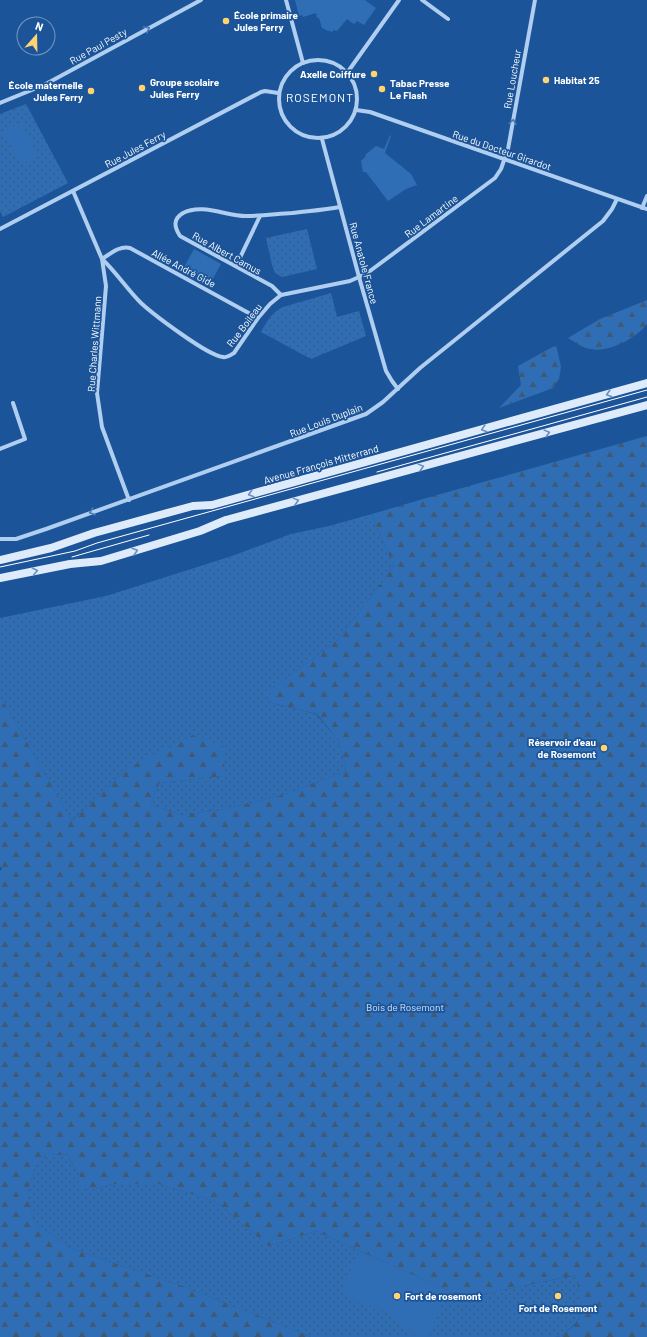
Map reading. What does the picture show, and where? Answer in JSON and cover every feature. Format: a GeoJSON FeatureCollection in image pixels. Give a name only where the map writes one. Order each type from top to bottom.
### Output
{"type":"FeatureCollection","features":[{"type":"Feature","properties":{"kind":"main road","name":"Avenue François Mitterrand"},"geometry":{"type":"LineString","coordinates":[[0,560],[51,548],[94,533],[193,506],[212,505],[647,383]]}},
{"type":"Feature","properties":{"kind":"main road"},"geometry":{"type":"LineString","coordinates":[[0,578],[70,564],[101,560],[196,532],[226,520],[647,405]]}},
{"type":"Feature","properties":{"kind":"street","name":"Rue Paul Pesty"},"geometry":{"type":"LineString","coordinates":[[0,103],[44,85],[201,0]]}},
{"type":"Feature","properties":{"kind":"street"},"geometry":{"type":"LineString","coordinates":[[286,0],[303,63]]}},
{"type":"Feature","properties":{"kind":"street"},"geometry":{"type":"LineString","coordinates":[[347,73],[399,0]]}},
{"type":"Feature","properties":{"kind":"street"},"geometry":{"type":"LineString","coordinates":[[422,0],[448,19]]}},
{"type":"Feature","properties":{"kind":"street","name":"Rue Loucheur"},"geometry":{"type":"LineString","coordinates":[[504,160],[508,149],[534,0]]}},
{"type":"Feature","properties":{"kind":"street"},"geometry":{"type":"LineString","coordinates":[[315,60],[326,61],[338,65],[347,73],[353,81],[357,100],[356,110],[349,124],[342,131],[334,136],[322,139],[312,139],[291,129],[284,120],[279,109],[278,93],[286,75],[303,63],[315,60]]}},
{"type":"Feature","properties":{"kind":"street","name":"Rue Jules Ferry"},"geometry":{"type":"LineString","coordinates":[[0,229],[261,92],[265,91],[278,93]]}},
{"type":"Feature","properties":{"kind":"street","name":"Rue du Docteur Girardot"},"geometry":{"type":"LineString","coordinates":[[356,110],[370,112],[647,209]]}},
{"type":"Feature","properties":{"kind":"street","name":"Rue Anatole France"},"geometry":{"type":"LineString","coordinates":[[322,139],[386,371],[398,389]]}},
{"type":"Feature","properties":{"kind":"street","name":"Rue Lamartine"},"geometry":{"type":"LineString","coordinates":[[359,277],[495,178],[504,160]]}},
{"type":"Feature","properties":{"kind":"street","name":"Rue Charles Wittmann"},"geometry":{"type":"LineString","coordinates":[[73,191],[102,259],[106,286],[97,393],[102,427],[129,500]]}},
{"type":"Feature","properties":{"kind":"street"},"geometry":{"type":"LineString","coordinates":[[642,208],[647,196]]}},
{"type":"Feature","properties":{"kind":"street","name":"Rue Louis Duplain"},"geometry":{"type":"LineString","coordinates":[[0,539],[16,539],[129,500],[366,414],[383,402],[420,368],[603,221],[617,199]]}},
{"type":"Feature","properties":{"kind":"street","name":"Rue Albert Camus"},"geometry":{"type":"LineString","coordinates":[[281,295],[272,286],[180,236],[174,224],[177,218],[184,213],[196,210],[207,210],[244,216],[260,216],[340,207]]}},
{"type":"Feature","properties":{"kind":"street"},"geometry":{"type":"LineString","coordinates":[[236,266],[260,216]]}},
{"type":"Feature","properties":{"kind":"street","name":"Allée André Gide"},"geometry":{"type":"LineString","coordinates":[[102,259],[121,247],[130,248],[258,318]]}},
{"type":"Feature","properties":{"kind":"street","name":"Rue Boileau"},"geometry":{"type":"LineString","coordinates":[[102,259],[112,268],[140,302],[183,335],[212,354],[223,357],[234,353],[258,318],[270,304],[281,295],[359,277]]}},
{"type":"Feature","properties":{"kind":"street"},"geometry":{"type":"LineString","coordinates":[[0,449],[25,439],[13,403]]}},
{"type":"Feature","properties":{"kind":"green space"},"geometry":{"type":"Polygon","coordinates":[[[295,0],[365,0],[376,8],[364,25],[357,21],[354,24],[347,19],[337,31],[333,30],[333,32],[322,28],[316,13],[303,17],[302,15],[299,16],[295,0]]]}},
{"type":"Feature","properties":{"kind":"green space"},"geometry":{"type":"Polygon","coordinates":[[[26,104],[68,183],[3,217],[0,211],[0,114],[26,104]]]}},
{"type":"Feature","properties":{"kind":"green space"},"geometry":{"type":"Polygon","coordinates":[[[21,122],[38,156],[21,165],[3,131],[21,122]]]}},
{"type":"Feature","properties":{"kind":"green space"},"geometry":{"type":"Polygon","coordinates":[[[390,135],[391,136],[385,153],[411,174],[417,185],[406,189],[388,201],[366,172],[363,172],[361,161],[366,156],[365,155],[376,146],[384,149],[390,135]]]}},
{"type":"Feature","properties":{"kind":"green space"},"geometry":{"type":"Polygon","coordinates":[[[307,229],[317,269],[282,277],[275,273],[266,238],[307,229]]]}},
{"type":"Feature","properties":{"kind":"green space"},"geometry":{"type":"Polygon","coordinates":[[[194,249],[221,264],[209,286],[182,271],[194,249]]]}},
{"type":"Feature","properties":{"kind":"green space"},"geometry":{"type":"Polygon","coordinates":[[[331,293],[337,317],[359,311],[366,336],[311,359],[261,332],[270,317],[279,309],[331,293]]]}},
{"type":"Feature","properties":{"kind":"green space"},"geometry":{"type":"Polygon","coordinates":[[[647,300],[647,324],[629,339],[614,347],[598,350],[591,349],[568,338],[600,319],[647,300]]]}},
{"type":"Feature","properties":{"kind":"green space"},"geometry":{"type":"Polygon","coordinates":[[[556,345],[561,367],[559,379],[553,388],[499,408],[521,385],[518,366],[556,345]]]}},
{"type":"Feature","properties":{"kind":"green space","name":"Bois de Rosemont"},"geometry":{"type":"Polygon","coordinates":[[[647,436],[647,1337],[555,1337],[561,1336],[577,1323],[582,1310],[576,1275],[468,1298],[316,1231],[269,1246],[215,1201],[159,1184],[112,1184],[91,1190],[81,1188],[79,1175],[67,1154],[46,1155],[35,1167],[27,1192],[34,1222],[73,1249],[187,1288],[311,1337],[0,1337],[0,871],[2,869],[0,866],[0,696],[72,821],[128,768],[193,735],[225,747],[224,776],[159,783],[151,804],[180,815],[220,810],[283,795],[346,771],[339,741],[317,714],[268,702],[270,690],[338,640],[394,566],[372,514],[647,436]]]}},
{"type":"Feature","properties":{"kind":"green space"},"geometry":{"type":"Polygon","coordinates":[[[372,514],[394,566],[338,640],[270,690],[268,702],[316,714],[339,741],[346,771],[283,795],[220,810],[180,815],[151,804],[159,783],[224,776],[128,768],[72,821],[0,696],[0,618],[106,596],[232,556],[291,534],[329,526],[372,514]]]}},
{"type":"Feature","properties":{"kind":"green space"},"geometry":{"type":"Polygon","coordinates":[[[67,1154],[79,1175],[91,1190],[112,1184],[159,1184],[215,1201],[269,1246],[316,1231],[468,1298],[577,1275],[582,1310],[577,1322],[561,1336],[555,1337],[311,1337],[187,1288],[73,1249],[34,1222],[27,1192],[35,1167],[46,1155],[67,1154]]]}},
{"type":"Feature","properties":{"kind":"green space","name":"Fort de rosemont"},"geometry":{"type":"Polygon","coordinates":[[[359,1251],[447,1290],[429,1336],[416,1337],[410,1330],[388,1312],[355,1301],[343,1287],[359,1251]]]}},
{"type":"Feature","properties":{"kind":"tram line"},"geometry":{"type":"LineString","coordinates":[[0,567],[75,551],[97,543],[647,390]]}},
{"type":"Feature","properties":{"kind":"tram line"},"geometry":{"type":"LineString","coordinates":[[377,472],[647,397]]}},
{"type":"Feature","properties":{"kind":"tram line"},"geometry":{"type":"LineString","coordinates":[[72,557],[149,535]]}},
{"type":"Feature","properties":{"kind":"place","name":"École primaire Jules Ferry"},"geometry":{"type":"Point","coordinates":[226,21]}},
{"type":"Feature","properties":{"kind":"place","name":"Axelle Coiffure"},"geometry":{"type":"Point","coordinates":[374,74]}},
{"type":"Feature","properties":{"kind":"place","name":"Habitat 25"},"geometry":{"type":"Point","coordinates":[546,80]}},
{"type":"Feature","properties":{"kind":"place","name":"Groupe scolaire Jules Ferry"},"geometry":{"type":"Point","coordinates":[142,88]}},
{"type":"Feature","properties":{"kind":"place","name":"Tabac Presse Le Flash"},"geometry":{"type":"Point","coordinates":[382,89]}},
{"type":"Feature","properties":{"kind":"place","name":"École maternelle Jules Ferry"},"geometry":{"type":"Point","coordinates":[91,91]}},
{"type":"Feature","properties":{"kind":"place","name":"Réservoir d'eau de Rosemont"},"geometry":{"type":"Point","coordinates":[604,748]}},
{"type":"Feature","properties":{"kind":"place","name":"Fort de rosemont"},"geometry":{"type":"Point","coordinates":[397,1296]}},
{"type":"Feature","properties":{"kind":"place","name":"Fort de Rosemont"},"geometry":{"type":"Point","coordinates":[558,1296]}},
{"type":"Feature","properties":{"kind":"district","name":"ROSEMONT"},"geometry":{"type":"Point","coordinates":[320,97]}}]}
